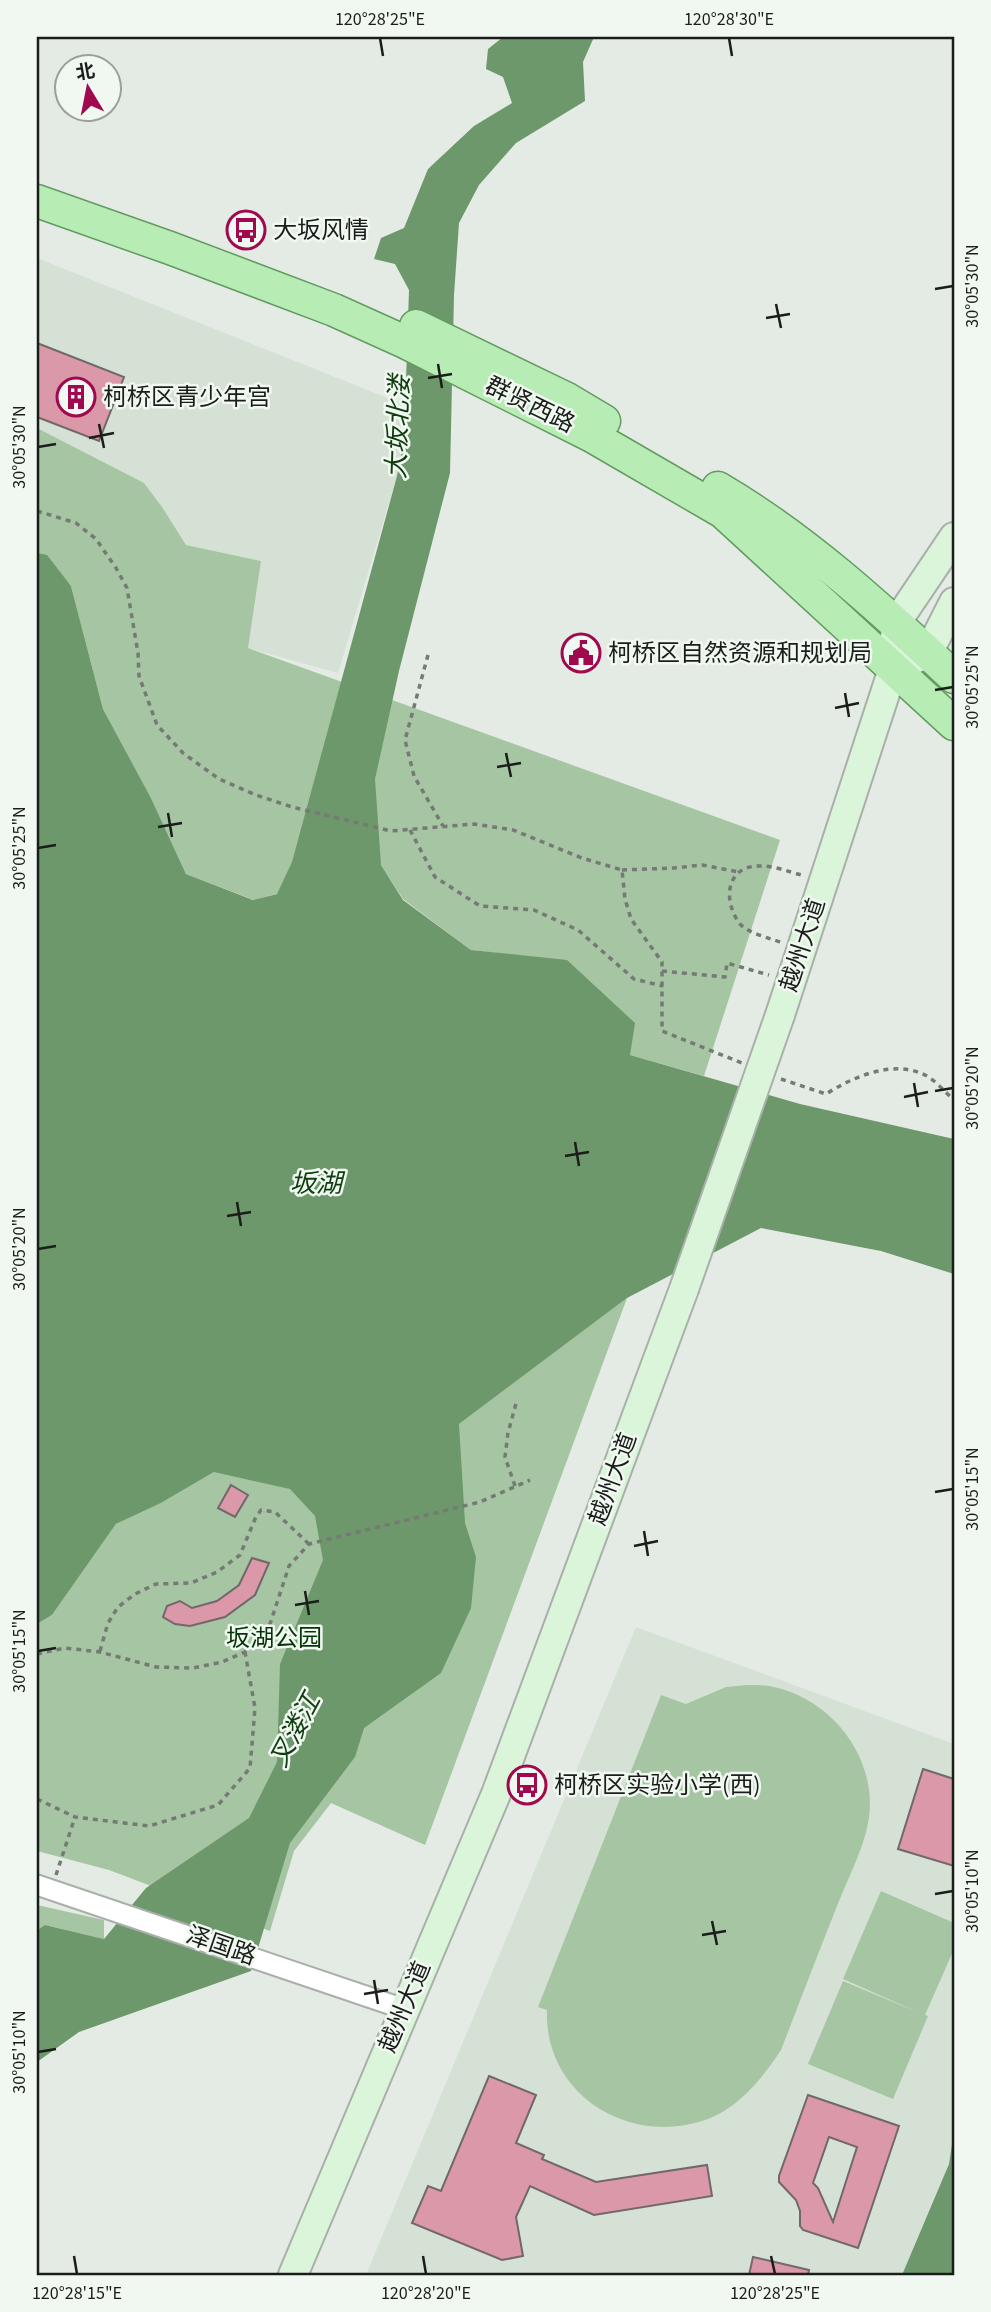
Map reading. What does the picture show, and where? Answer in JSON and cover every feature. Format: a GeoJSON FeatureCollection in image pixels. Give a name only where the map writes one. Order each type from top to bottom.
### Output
{"type":"FeatureCollection","features":[{"type":"Feature","properties":{"kind":"main road","name":"群贤西路"},"geometry":{"type":"LineString","coordinates":[[37,180],[332,287],[404,331],[457,357],[723,512],[954,723]]}},
{"type":"Feature","properties":{"kind":"main road","name":"群贤西路"},"geometry":{"type":"LineString","coordinates":[[37,201],[334,310],[404,331]]}},
{"type":"Feature","properties":{"kind":"main road","name":"群贤西路"},"geometry":{"type":"LineString","coordinates":[[457,357],[567,399],[750,507],[867,597],[954,677]]}},
{"type":"Feature","properties":{"kind":"street"},"geometry":{"type":"LineString","coordinates":[[896,623],[954,537]]}},
{"type":"Feature","properties":{"kind":"street"},"geometry":{"type":"LineString","coordinates":[[893,669],[928,653],[954,602]]}},
{"type":"Feature","properties":{"kind":"street","name":"越州大道"},"geometry":{"type":"LineString","coordinates":[[293,2275],[496,1794],[684,1289],[780,1015],[893,669],[896,623]]}},
{"type":"Feature","properties":{"kind":"street","name":"泽国路"},"geometry":{"type":"LineString","coordinates":[[44,1887],[404,2009]]}},
{"type":"Feature","properties":{"kind":"path"},"geometry":{"type":"LineString","coordinates":[[37,511],[76,523],[96,539],[116,568],[127,588],[138,653],[139,676],[157,725],[183,752],[219,779],[292,807],[391,831],[474,824],[513,830],[582,858],[622,870],[674,869],[702,865],[739,872],[758,866],[824,880]]}},
{"type":"Feature","properties":{"kind":"path"},"geometry":{"type":"LineString","coordinates":[[428,655],[405,740],[414,776],[443,826]]}},
{"type":"Feature","properties":{"kind":"path"},"geometry":{"type":"LineString","coordinates":[[411,830],[435,877],[480,906],[534,910],[578,930],[634,979],[663,986]]}},
{"type":"Feature","properties":{"kind":"path"},"geometry":{"type":"LineString","coordinates":[[622,870],[625,900],[631,919],[662,962],[662,1031],[750,1066]]}},
{"type":"Feature","properties":{"kind":"path"},"geometry":{"type":"LineString","coordinates":[[739,872],[730,883],[729,905],[741,926],[801,951]]}},
{"type":"Feature","properties":{"kind":"path"},"geometry":{"type":"LineString","coordinates":[[662,971],[725,977],[727,963],[791,981]]}},
{"type":"Feature","properties":{"kind":"path"},"geometry":{"type":"LineString","coordinates":[[774,1076],[825,1094],[848,1079],[901,1069],[925,1075],[954,1100]]}},
{"type":"Feature","properties":{"kind":"path"},"geometry":{"type":"LineString","coordinates":[[515,1486],[505,1457],[517,1400]]}},
{"type":"Feature","properties":{"kind":"path"},"geometry":{"type":"LineString","coordinates":[[37,1654],[65,1648],[100,1652],[156,1667],[193,1668],[222,1662],[245,1652],[270,1624],[289,1566],[309,1544],[480,1502],[530,1480]]}},
{"type":"Feature","properties":{"kind":"path"},"geometry":{"type":"LineString","coordinates":[[100,1652],[108,1623],[118,1607],[135,1594],[156,1584],[191,1583],[217,1572],[240,1555],[261,1510],[275,1512],[309,1544]]}},
{"type":"Feature","properties":{"kind":"path"},"geometry":{"type":"LineString","coordinates":[[37,1798],[75,1817],[149,1826],[218,1805],[250,1768],[254,1708],[245,1652]]}},
{"type":"Feature","properties":{"kind":"path"},"geometry":{"type":"LineString","coordinates":[[44,1887],[75,1817]]}},
{"type":"Feature","properties":{"kind":"shaded area","name":"柯桥区青少年宫"},"geometry":{"type":"Polygon","coordinates":[[[37,258],[400,403],[404,441],[397,476],[338,673],[248,648],[261,561],[186,545],[143,483],[37,428],[37,258]]]}},
{"type":"Feature","properties":{"kind":"shaded area"},"geometry":{"type":"Polygon","coordinates":[[[636,1627],[954,1744],[954,2131],[949,2164],[902,2275],[366,2275],[636,1627]]]}},
{"type":"Feature","properties":{"kind":"green space"},"geometry":{"type":"Polygon","coordinates":[[[37,428],[144,483],[186,545],[261,561],[248,648],[780,840],[704,1076],[630,1055],[567,961],[471,950],[403,899],[381,865],[254,900],[186,874],[151,798],[103,709],[71,586],[37,557],[37,428]]]}},
{"type":"Feature","properties":{"kind":"green space","name":"坂湖公园"},"geometry":{"type":"Polygon","coordinates":[[[627,1298],[425,1845],[331,1803],[294,1851],[270,1931],[109,1870],[37,1851],[37,1624],[52,1615],[116,1524],[161,1503],[214,1472],[459,1424],[627,1298]]]}},
{"type":"Feature","properties":{"kind":"green space"},"geometry":{"type":"Polygon","coordinates":[[[771,1686],[797,1695],[817,1706],[836,1722],[861,1761],[868,1784],[870,1808],[866,1832],[781,2050],[765,2072],[737,2102],[715,2116],[673,2127],[645,2125],[619,2118],[595,2106],[575,2088],[559,2066],[550,2040],[547,2010],[538,2007],[661,1695],[686,1704],[726,1687],[771,1686]]]}},
{"type":"Feature","properties":{"kind":"green space"},"geometry":{"type":"Polygon","coordinates":[[[881,1891],[954,1923],[954,1949],[893,2099],[808,2064],[843,1981],[922,2014],[843,1979],[881,1891]]]}},
{"type":"Feature","properties":{"kind":"green space"},"geometry":{"type":"Polygon","coordinates":[[[37,1905],[104,1920],[104,1939],[45,1925],[37,1930],[37,1905]]]}},
{"type":"Feature","properties":{"kind":"water","name":"坂湖"},"geometry":{"type":"Polygon","coordinates":[[[503,37],[594,37],[583,62],[585,101],[516,143],[479,185],[459,223],[454,295],[450,473],[399,671],[375,779],[381,865],[403,900],[471,950],[567,960],[635,1023],[630,1055],[800,1104],[954,1139],[954,1274],[881,1251],[761,1228],[627,1298],[459,1424],[465,1523],[476,1557],[471,1608],[441,1673],[364,1728],[355,1757],[290,1843],[251,1971],[79,2032],[37,2062],[37,1930],[45,1925],[104,1939],[146,1888],[249,1818],[277,1762],[280,1664],[323,1560],[315,1516],[290,1489],[214,1472],[161,1503],[116,1524],[52,1615],[37,1624],[37,553],[47,555],[71,586],[103,709],[151,798],[186,874],[253,900],[277,894],[292,862],[397,476],[404,441],[409,290],[395,264],[374,259],[381,238],[404,228],[428,169],[474,126],[512,103],[503,77],[486,69],[488,49],[503,37]]]}},
{"type":"Feature","properties":{"kind":"water"},"geometry":{"type":"Polygon","coordinates":[[[954,2131],[954,2275],[902,2275],[949,2164],[954,2131]]]}},
{"type":"Feature","properties":{"kind":"building","name":"柯桥区青少年宫"},"geometry":{"type":"Polygon","coordinates":[[[37,343],[124,377],[99,441],[37,417],[37,343]]]}},
{"type":"Feature","properties":{"kind":"building"},"geometry":{"type":"Polygon","coordinates":[[[231,1485],[248,1495],[235,1517],[218,1508],[231,1485]]]}},
{"type":"Feature","properties":{"kind":"building"},"geometry":{"type":"Polygon","coordinates":[[[252,1558],[269,1563],[255,1595],[225,1617],[190,1626],[175,1624],[163,1617],[167,1606],[180,1601],[192,1608],[217,1601],[239,1585],[252,1558]]]}},
{"type":"Feature","properties":{"kind":"building"},"geometry":{"type":"Polygon","coordinates":[[[923,1769],[954,1779],[954,1866],[898,1849],[923,1769]]]}},
{"type":"Feature","properties":{"kind":"building"},"geometry":{"type":"Polygon","coordinates":[[[489,2076],[536,2095],[516,2143],[544,2155],[542,2159],[596,2182],[707,2165],[712,2196],[594,2215],[530,2186],[516,2217],[523,2256],[502,2260],[412,2223],[428,2186],[441,2191],[489,2076]]]}},
{"type":"Feature","properties":{"kind":"building"},"geometry":{"type":"Polygon","coordinates":[[[808,2095],[899,2126],[858,2248],[803,2230],[796,2200],[779,2182],[808,2095]],[[829,2137],[813,2183],[818,2188],[833,2222],[857,2147],[829,2137]]]}},
{"type":"Feature","properties":{"kind":"building"},"geometry":{"type":"Polygon","coordinates":[[[753,2257],[809,2270],[808,2275],[749,2275],[753,2257]]]}},
{"type":"Feature","properties":{"kind":"place","name":"大坂风情"},"geometry":{"type":"Point","coordinates":[246,230]}},
{"type":"Feature","properties":{"kind":"place","name":"柯桥区青少年宫"},"geometry":{"type":"Point","coordinates":[76,397]}},
{"type":"Feature","properties":{"kind":"place","name":"柯桥区自然资源和规划局"},"geometry":{"type":"Point","coordinates":[581,653]}},
{"type":"Feature","properties":{"kind":"place","name":"柯桥区实验小学(西)"},"geometry":{"type":"Point","coordinates":[527,1785]}},
{"type":"Feature","properties":{"kind":"water label","name":"大坂北溇"},"geometry":{"type":"Point","coordinates":[398,427]}},
{"type":"Feature","properties":{"kind":"water label","name":"叉溇江"},"geometry":{"type":"Point","coordinates":[295,1730]}}]}
